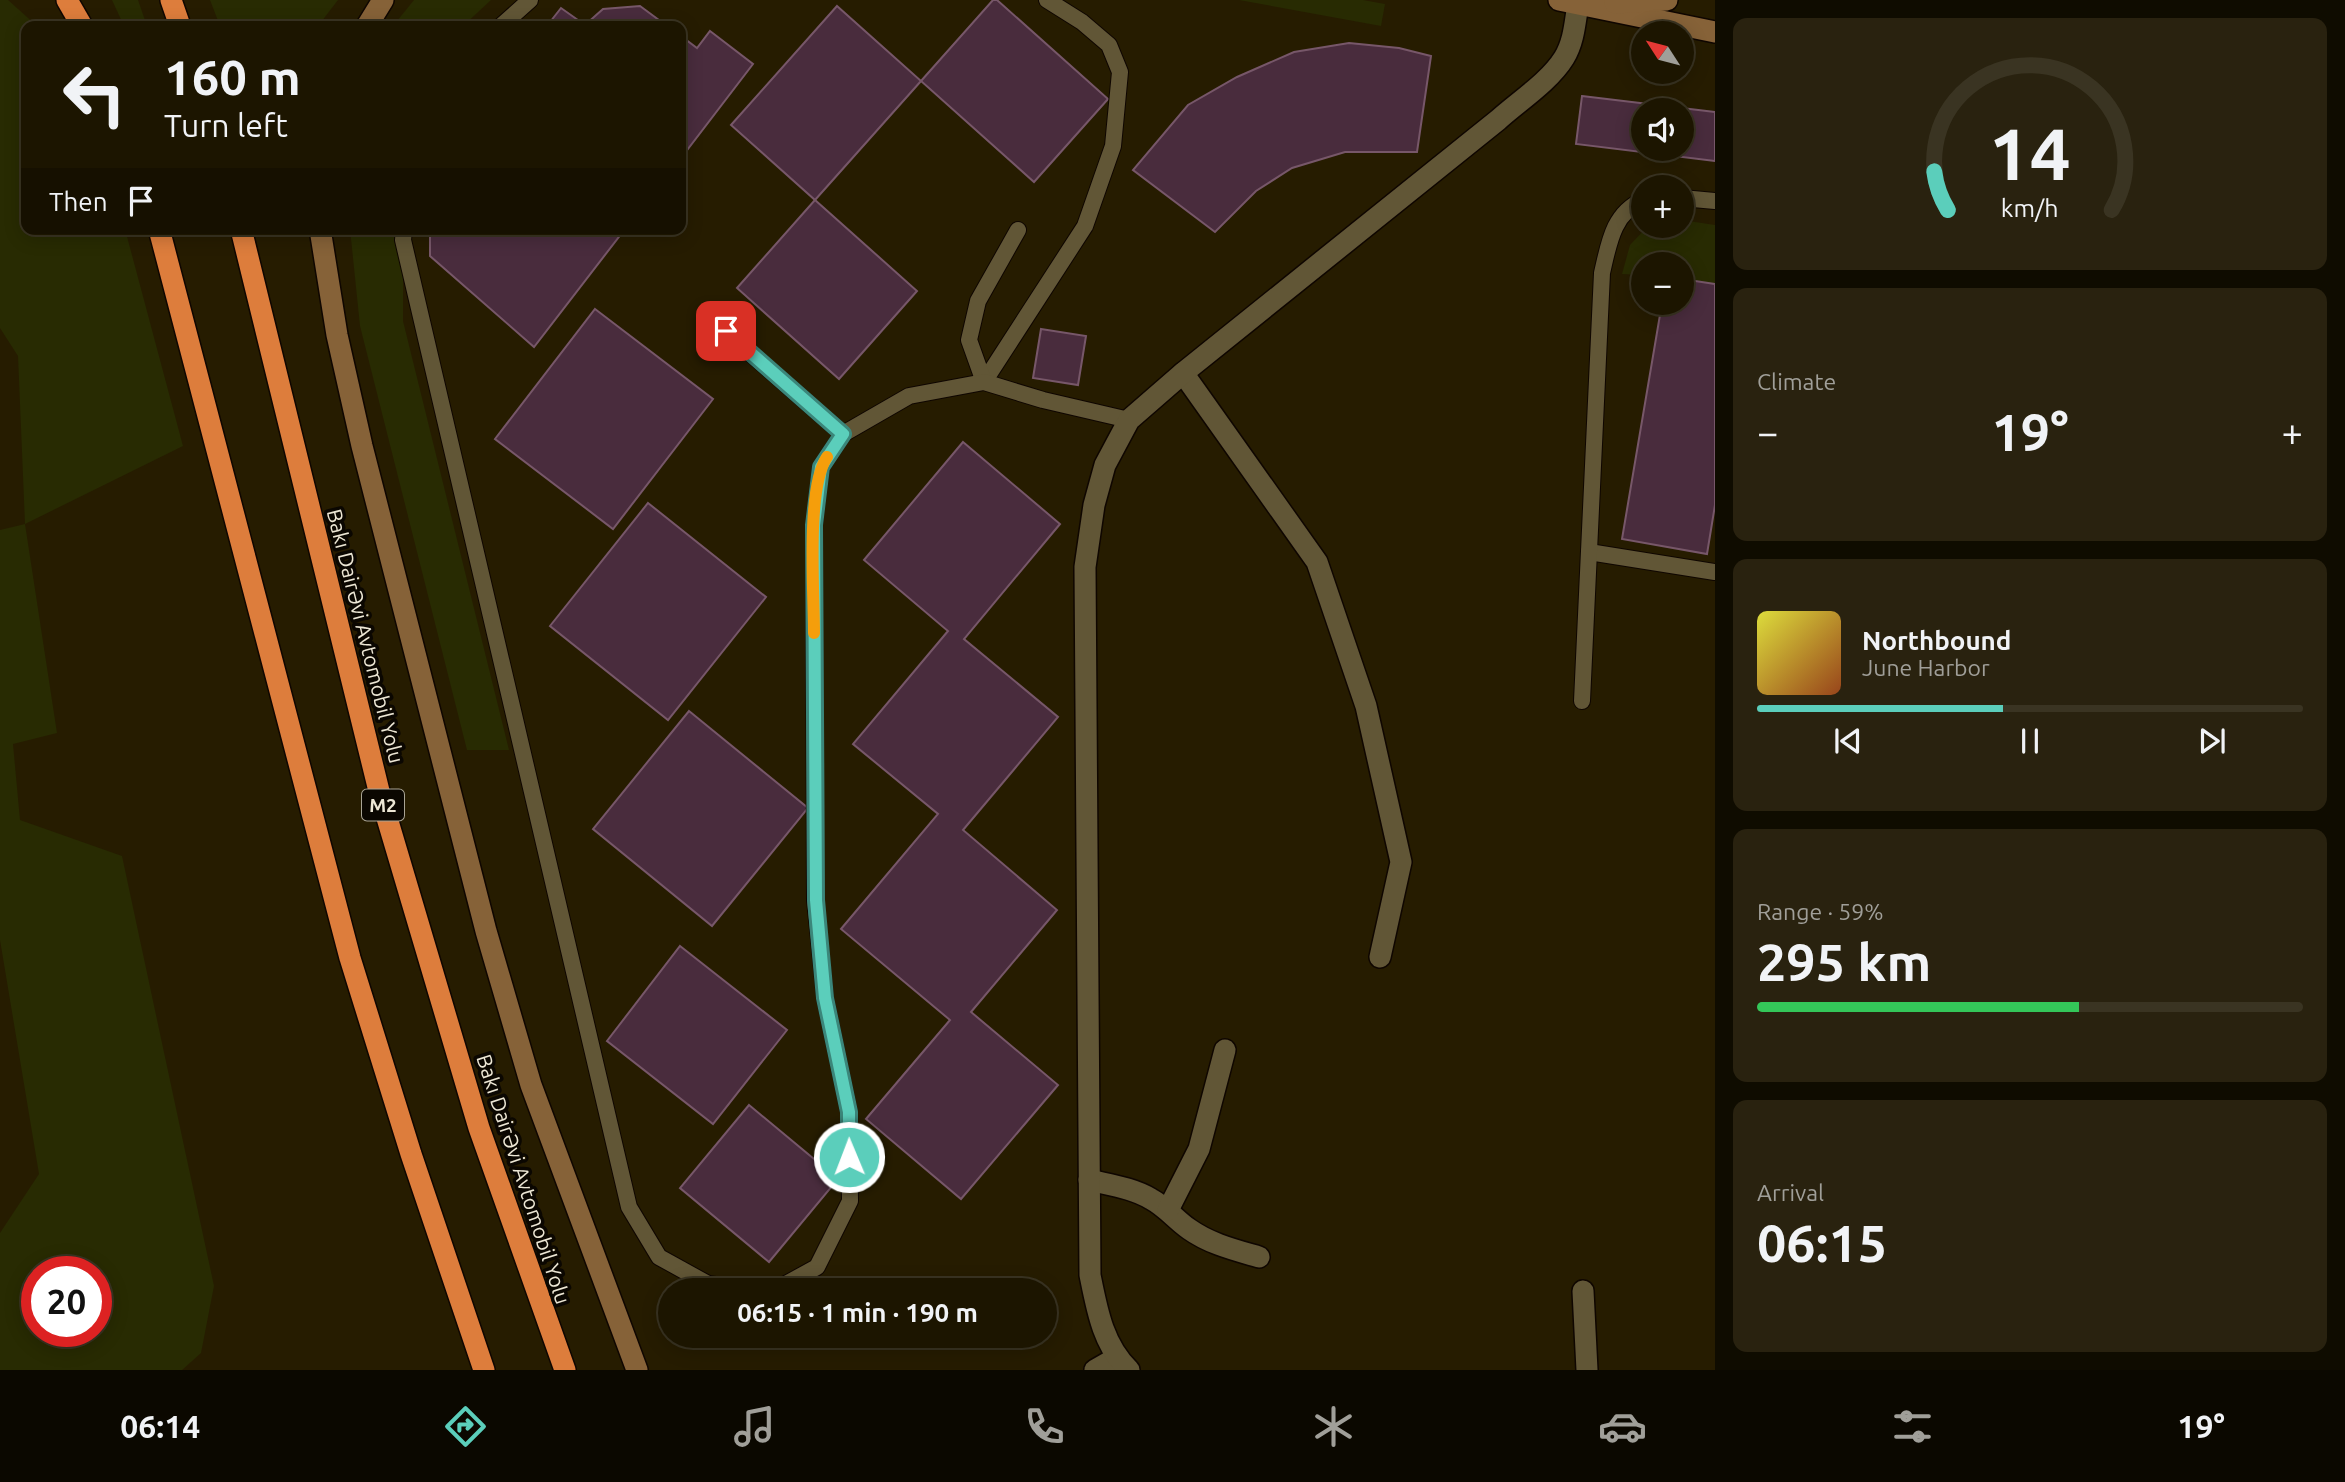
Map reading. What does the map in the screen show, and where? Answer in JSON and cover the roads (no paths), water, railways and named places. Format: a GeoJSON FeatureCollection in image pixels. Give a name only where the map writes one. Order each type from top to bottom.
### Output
{"type":"FeatureCollection","features":[{"type":"Feature","properties":{"kind":"highway"},"geometry":{"type":"LineString","coordinates":[[67,0],[79,21]]}},
{"type":"Feature","properties":{"kind":"highway"},"geometry":{"type":"LineString","coordinates":[[171,0],[178,21]]}},
{"type":"Feature","properties":{"kind":"highway"},"geometry":{"type":"LineString","coordinates":[[161,235],[350,958],[411,1154],[484,1370]]}},
{"type":"Feature","properties":{"kind":"highway","name":"Bakı Dairəvi Avtomobil Yolu"},"geometry":{"type":"LineString","coordinates":[[242,235],[379,791],[479,1128],[565,1370]]}},
{"type":"Feature","properties":{"kind":"main road"},"geometry":{"type":"LineString","coordinates":[[370,21],[383,0]]}},
{"type":"Feature","properties":{"kind":"main road"},"geometry":{"type":"LineString","coordinates":[[1568,2],[1667,0]]}},
{"type":"Feature","properties":{"kind":"main road"},"geometry":{"type":"LineString","coordinates":[[1568,2],[1715,32]]}},
{"type":"Feature","properties":{"kind":"main road"},"geometry":{"type":"LineString","coordinates":[[321,235],[337,335],[362,446],[486,931],[531,1085],[637,1370]]}},
{"type":"Feature","properties":{"kind":"street"},"geometry":{"type":"LineString","coordinates":[[1095,1370],[1123,1364],[1100,1322],[1090,1275],[1086,567],[1094,505],[1105,465],[1129,420],[1183,373],[1476,138],[1546,77],[1564,58],[1572,40],[1568,2]]}},
{"type":"Feature","properties":{"kind":"street"},"geometry":{"type":"LineString","coordinates":[[1183,373],[1317,562],[1366,706],[1401,862],[1380,957]]}},
{"type":"Feature","properties":{"kind":"street"},"geometry":{"type":"LineString","coordinates":[[1168,1210],[1199,1149],[1225,1050]]}},
{"type":"Feature","properties":{"kind":"street"},"geometry":{"type":"LineString","coordinates":[[1089,1180],[1124,1188],[1150,1198],[1188,1229],[1213,1243],[1259,1257]]}},
{"type":"Feature","properties":{"kind":"street"},"geometry":{"type":"LineString","coordinates":[[1583,1292],[1587,1370]]}},
{"type":"Feature","properties":{"kind":"lane"},"geometry":{"type":"LineString","coordinates":[[507,21],[530,0]]}},
{"type":"Feature","properties":{"kind":"lane"},"geometry":{"type":"LineString","coordinates":[[984,382],[1085,226],[1113,146],[1120,72],[1109,45],[1082,22],[1047,0]]}},
{"type":"Feature","properties":{"kind":"lane"},"geometry":{"type":"LineString","coordinates":[[1694,199],[1715,201]]}},
{"type":"Feature","properties":{"kind":"lane"},"geometry":{"type":"LineString","coordinates":[[1582,701],[1602,273],[1611,237],[1631,206]]}},
{"type":"Feature","properties":{"kind":"lane"},"geometry":{"type":"LineString","coordinates":[[984,382],[970,340],[978,301],[1018,230]]}},
{"type":"Feature","properties":{"kind":"lane"},"geometry":{"type":"LineString","coordinates":[[403,235],[629,1208],[659,1257],[697,1278]]}},
{"type":"Feature","properties":{"kind":"lane"},"geometry":{"type":"LineString","coordinates":[[726,331],[843,434]]}},
{"type":"Feature","properties":{"kind":"lane"},"geometry":{"type":"LineString","coordinates":[[796,1278],[817,1266],[850,1201],[849,1112],[825,998],[815,886],[814,525],[821,467],[843,434],[909,396],[984,382],[1043,400],[1129,420]]}},
{"type":"Feature","properties":{"kind":"lane"},"geometry":{"type":"LineString","coordinates":[[1590,552],[1715,572]]}}]}
